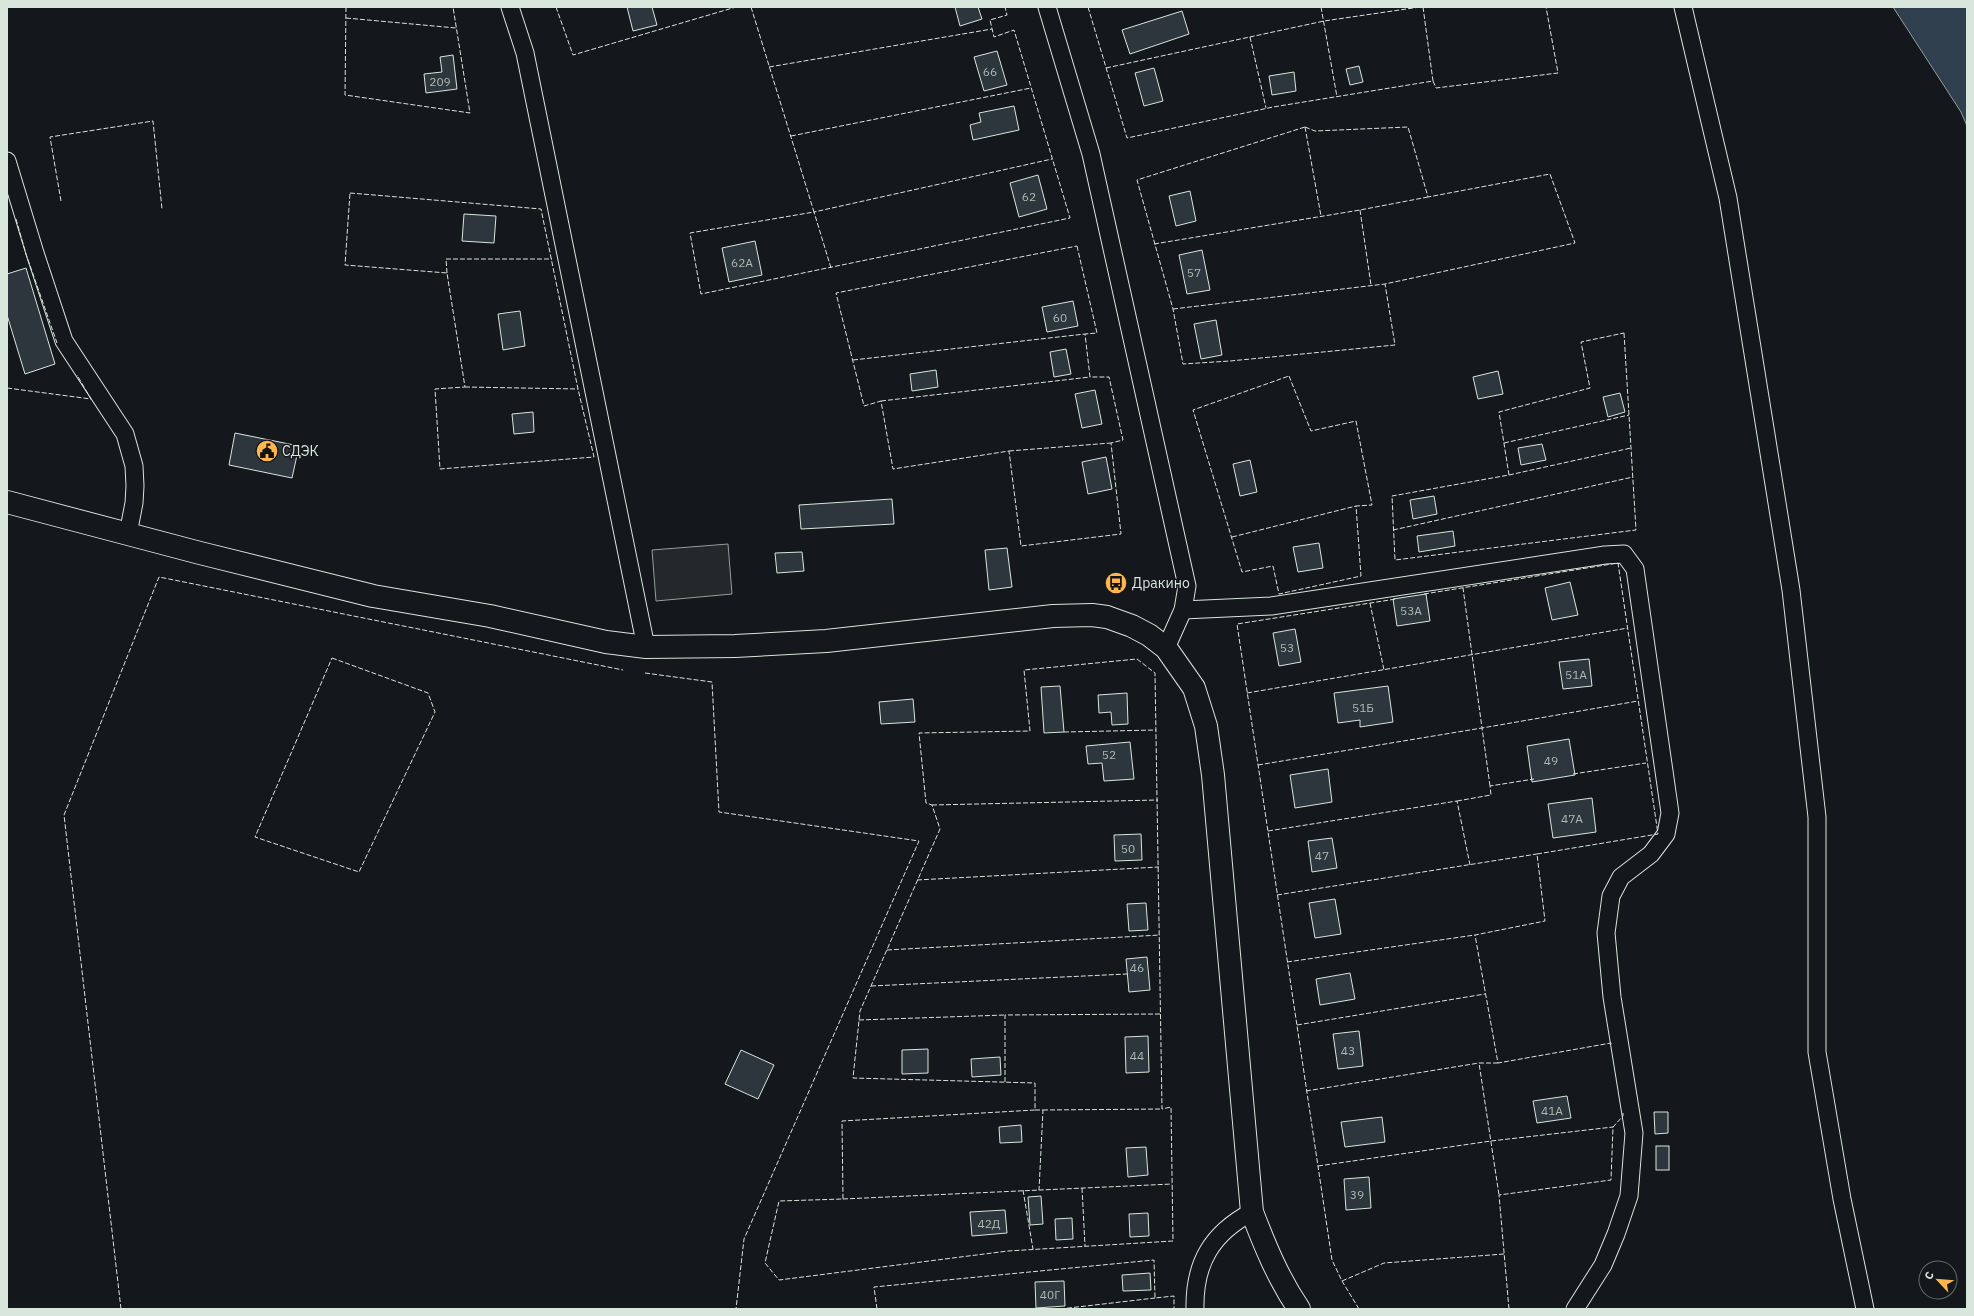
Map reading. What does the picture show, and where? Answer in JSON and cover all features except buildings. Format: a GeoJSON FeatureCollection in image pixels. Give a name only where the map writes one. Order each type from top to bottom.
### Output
{"type":"FeatureCollection","features":[{"type":"Feature","properties":{"kind":"main road"},"geometry":{"type":"LineString","coordinates":[[7,502],[373,596],[490,616],[606,642],[646,647],[735,646],[826,641],[1053,616],[1092,615],[1107,617],[1132,626],[1149,635],[1166,648],[1194,688],[1206,726],[1213,775],[1252,1212],[1268,1255],[1284,1286],[1299,1309]]}},
{"type":"Feature","properties":{"kind":"street"},"geometry":{"type":"LineString","coordinates":[[510,7],[525,53],[646,647]]}},
{"type":"Feature","properties":{"kind":"street"},"geometry":{"type":"LineString","coordinates":[[1047,7],[1091,154],[1186,586],[1183,610],[1166,648]]}},
{"type":"Feature","properties":{"kind":"street"},"geometry":{"type":"LineString","coordinates":[[1682,7],[1728,198],[1791,590],[1817,817],[1817,1052],[1842,1199],[1865,1309]]}},
{"type":"Feature","properties":{"kind":"street"},"geometry":{"type":"LineString","coordinates":[[7,161],[64,341],[125,434],[134,466],[134,503],[128,534]]}},
{"type":"Feature","properties":{"kind":"street"},"geometry":{"type":"LineString","coordinates":[[1183,610],[1271,606],[1605,555],[1624,554],[1635,569],[1670,813],[1666,834],[1651,854],[1621,878],[1611,896],[1606,933],[1610,976],[1634,1133],[1630,1196],[1603,1265],[1575,1309]]}},
{"type":"Feature","properties":{"kind":"street"},"geometry":{"type":"LineString","coordinates":[[1195,1309],[1194,1289],[1205,1256],[1216,1238],[1229,1225],[1252,1212]]}},
{"type":"Feature","properties":{"kind":"shaded area"},"geometry":{"type":"Polygon","coordinates":[[[728,544],[732,594],[656,601],[652,550],[728,544]]]}},
{"type":"Feature","properties":{"kind":"water"},"geometry":{"type":"Polygon","coordinates":[[[1893,7],[1967,7],[1967,126],[1961,112],[1893,7]]]}},
{"type":"Feature","properties":{"kind":"fence"},"geometry":{"type":"LineString","coordinates":[[346,7],[345,95],[470,113],[453,7]]}},
{"type":"Feature","properties":{"kind":"fence"},"geometry":{"type":"LineString","coordinates":[[556,7],[573,55],[736,7]]}},
{"type":"Feature","properties":{"kind":"fence"},"geometry":{"type":"LineString","coordinates":[[751,7],[814,212],[690,233],[701,294],[1070,218],[1014,30],[994,37],[990,20],[1007,15],[1005,7]]}},
{"type":"Feature","properties":{"kind":"fence"},"geometry":{"type":"LineString","coordinates":[[1088,7],[1127,138],[1273,107],[1433,81],[1436,88],[1558,73],[1546,7]]}},
{"type":"Feature","properties":{"kind":"fence"},"geometry":{"type":"LineString","coordinates":[[1321,7],[1337,97]]}},
{"type":"Feature","properties":{"kind":"fence"},"geometry":{"type":"LineString","coordinates":[[1106,68],[1324,21],[1420,7]]}},
{"type":"Feature","properties":{"kind":"fence"},"geometry":{"type":"LineString","coordinates":[[1423,7],[1433,81]]}},
{"type":"Feature","properties":{"kind":"fence"},"geometry":{"type":"LineString","coordinates":[[346,18],[456,28]]}},
{"type":"Feature","properties":{"kind":"fence"},"geometry":{"type":"LineString","coordinates":[[769,67],[992,29]]}},
{"type":"Feature","properties":{"kind":"fence"},"geometry":{"type":"LineString","coordinates":[[1250,37],[1266,108]]}},
{"type":"Feature","properties":{"kind":"fence"},"geometry":{"type":"LineString","coordinates":[[791,136],[1031,88]]}},
{"type":"Feature","properties":{"kind":"fence"},"geometry":{"type":"LineString","coordinates":[[61,201],[50,137],[153,121],[162,209]]}},
{"type":"Feature","properties":{"kind":"fence"},"geometry":{"type":"LineString","coordinates":[[1305,127],[1315,131],[1408,127],[1428,197],[1550,174],[1575,243],[1385,284],[1395,345],[1230,361],[1183,364],[1173,309],[1137,180],[1305,127]]}},
{"type":"Feature","properties":{"kind":"fence"},"geometry":{"type":"LineString","coordinates":[[1305,127],[1321,216]]}},
{"type":"Feature","properties":{"kind":"fence"},"geometry":{"type":"LineString","coordinates":[[831,268],[814,212],[1052,159]]}},
{"type":"Feature","properties":{"kind":"fence"},"geometry":{"type":"LineString","coordinates":[[350,193],[541,209],[578,389],[594,457],[440,469],[435,389],[465,387],[447,273],[345,265],[350,193]]}},
{"type":"Feature","properties":{"kind":"fence"},"geometry":{"type":"LineString","coordinates":[[1154,244],[1360,210],[1428,197]]}},
{"type":"Feature","properties":{"kind":"fence"},"geometry":{"type":"LineString","coordinates":[[1360,210],[1371,285]]}},
{"type":"Feature","properties":{"kind":"fence"},"geometry":{"type":"LineString","coordinates":[[16,219],[26,254],[57,343]]}},
{"type":"Feature","properties":{"kind":"fence"},"geometry":{"type":"LineString","coordinates":[[1077,246],[1097,333],[1085,334],[1090,377],[1109,377],[1123,440],[1111,443],[1121,534],[1021,546],[1009,451],[893,469],[881,401],[864,406],[836,293],[1077,246]]}},
{"type":"Feature","properties":{"kind":"fence"},"geometry":{"type":"LineString","coordinates":[[447,273],[446,259],[552,259]]}},
{"type":"Feature","properties":{"kind":"fence"},"geometry":{"type":"LineString","coordinates":[[1173,309],[1385,284]]}},
{"type":"Feature","properties":{"kind":"fence"},"geometry":{"type":"LineString","coordinates":[[1624,333],[1636,530],[1395,560],[1392,496],[1509,475],[1499,412],[1590,388],[1581,342],[1624,333]]}},
{"type":"Feature","properties":{"kind":"fence"},"geometry":{"type":"LineString","coordinates":[[853,360],[1085,334]]}},
{"type":"Feature","properties":{"kind":"fence"},"geometry":{"type":"LineString","coordinates":[[7,388],[91,399],[77,375]]}},
{"type":"Feature","properties":{"kind":"fence"},"geometry":{"type":"LineString","coordinates":[[1289,376],[1311,431],[1356,421],[1372,505],[1356,506],[1361,576],[1279,594],[1273,566],[1242,572],[1193,410],[1289,376]]}},
{"type":"Feature","properties":{"kind":"fence"},"geometry":{"type":"LineString","coordinates":[[881,401],[1090,377]]}},
{"type":"Feature","properties":{"kind":"fence"},"geometry":{"type":"LineString","coordinates":[[465,387],[578,389]]}},
{"type":"Feature","properties":{"kind":"fence"},"geometry":{"type":"LineString","coordinates":[[1504,443],[1629,415]]}},
{"type":"Feature","properties":{"kind":"fence"},"geometry":{"type":"LineString","coordinates":[[1009,451],[1111,443]]}},
{"type":"Feature","properties":{"kind":"fence"},"geometry":{"type":"LineString","coordinates":[[1509,475],[1631,448]]}},
{"type":"Feature","properties":{"kind":"fence"},"geometry":{"type":"LineString","coordinates":[[1393,530],[1633,477]]}},
{"type":"Feature","properties":{"kind":"fence"},"geometry":{"type":"LineString","coordinates":[[1232,537],[1356,506]]}},
{"type":"Feature","properties":{"kind":"fence"},"geometry":{"type":"LineString","coordinates":[[1424,594],[1618,563],[1658,834],[1537,854],[1545,921],[1475,935],[1498,1063],[1611,1043],[1611,1045]]}},
{"type":"Feature","properties":{"kind":"fence"},"geometry":{"type":"LineString","coordinates":[[121,1309],[64,815],[159,577],[623,670]]}},
{"type":"Feature","properties":{"kind":"fence"},"geometry":{"type":"LineString","coordinates":[[1258,765],[1482,728],[1463,588]]}},
{"type":"Feature","properties":{"kind":"fence"},"geometry":{"type":"LineString","coordinates":[[1359,1309],[1342,1281],[1332,1260],[1237,624],[1396,599]]}},
{"type":"Feature","properties":{"kind":"fence"},"geometry":{"type":"LineString","coordinates":[[1370,603],[1384,670]]}},
{"type":"Feature","properties":{"kind":"fence"},"geometry":{"type":"LineString","coordinates":[[1247,693],[1628,628]]}},
{"type":"Feature","properties":{"kind":"fence"},"geometry":{"type":"LineString","coordinates":[[332,658],[428,693],[435,712],[359,872],[255,837],[332,658]]}},
{"type":"Feature","properties":{"kind":"fence"},"geometry":{"type":"LineString","coordinates":[[1137,659],[1155,673],[1162,1109],[1171,1107],[1173,1241],[1008,1251],[779,1280],[765,1263],[779,1201],[843,1199],[842,1121],[1035,1110],[1035,1083],[853,1078],[860,1011],[940,829],[932,805],[926,803],[919,733],[1030,731],[1024,670],[1137,659]]}},
{"type":"Feature","properties":{"kind":"fence"},"geometry":{"type":"LineString","coordinates":[[645,673],[712,682],[719,812],[919,841],[744,1239],[736,1309]]}},
{"type":"Feature","properties":{"kind":"fence"},"geometry":{"type":"LineString","coordinates":[[1490,786],[1482,728],[1638,701]]}},
{"type":"Feature","properties":{"kind":"fence"},"geometry":{"type":"LineString","coordinates":[[1064,732],[1156,730]]}},
{"type":"Feature","properties":{"kind":"fence"},"geometry":{"type":"LineString","coordinates":[[1573,774],[1646,763]]}},
{"type":"Feature","properties":{"kind":"fence"},"geometry":{"type":"LineString","coordinates":[[1457,801],[1491,795],[1490,786],[1534,779]]}},
{"type":"Feature","properties":{"kind":"fence"},"geometry":{"type":"LineString","coordinates":[[932,805],[1158,800]]}},
{"type":"Feature","properties":{"kind":"fence"},"geometry":{"type":"LineString","coordinates":[[1268,831],[1457,801],[1470,865]]}},
{"type":"Feature","properties":{"kind":"fence"},"geometry":{"type":"LineString","coordinates":[[1277,895],[1537,854]]}},
{"type":"Feature","properties":{"kind":"fence"},"geometry":{"type":"LineString","coordinates":[[917,880],[1159,867]]}},
{"type":"Feature","properties":{"kind":"fence"},"geometry":{"type":"LineString","coordinates":[[887,950],[1160,935]]}},
{"type":"Feature","properties":{"kind":"fence"},"geometry":{"type":"LineString","coordinates":[[1287,962],[1475,935]]}},
{"type":"Feature","properties":{"kind":"fence"},"geometry":{"type":"LineString","coordinates":[[871,986],[1127,974]]}},
{"type":"Feature","properties":{"kind":"fence"},"geometry":{"type":"LineString","coordinates":[[1297,1025],[1485,994]]}},
{"type":"Feature","properties":{"kind":"fence"},"geometry":{"type":"LineString","coordinates":[[1005,1082],[1005,1015],[1161,1014]]}},
{"type":"Feature","properties":{"kind":"fence"},"geometry":{"type":"LineString","coordinates":[[859,1020],[1005,1015]]}},
{"type":"Feature","properties":{"kind":"fence"},"geometry":{"type":"LineString","coordinates":[[1498,1063],[1479,1063],[1499,1195]]}},
{"type":"Feature","properties":{"kind":"fence"},"geometry":{"type":"LineString","coordinates":[[1306,1091],[1479,1063]]}},
{"type":"Feature","properties":{"kind":"fence"},"geometry":{"type":"LineString","coordinates":[[1043,1110],[1162,1109]]}},
{"type":"Feature","properties":{"kind":"fence"},"geometry":{"type":"LineString","coordinates":[[1035,1110],[1043,1110],[1039,1190]]}},
{"type":"Feature","properties":{"kind":"fence"},"geometry":{"type":"LineString","coordinates":[[1509,1309],[1499,1195],[1611,1180],[1613,1127],[1623,1116],[1623,1113]]}},
{"type":"Feature","properties":{"kind":"fence"},"geometry":{"type":"LineString","coordinates":[[1318,1166],[1491,1141],[1613,1127]]}},
{"type":"Feature","properties":{"kind":"fence"},"geometry":{"type":"LineString","coordinates":[[843,1199],[1172,1184]]}},
{"type":"Feature","properties":{"kind":"fence"},"geometry":{"type":"LineString","coordinates":[[1082,1188],[1085,1246]]}},
{"type":"Feature","properties":{"kind":"fence"},"geometry":{"type":"LineString","coordinates":[[1023,1190],[1033,1249]]}},
{"type":"Feature","properties":{"kind":"fence"},"geometry":{"type":"LineString","coordinates":[[1342,1281],[1384,1263],[1504,1254]]}},
{"type":"Feature","properties":{"kind":"fence"},"geometry":{"type":"LineString","coordinates":[[877,1309],[874,1287],[1154,1260],[1155,1298],[1174,1296],[1174,1309]]}},
{"type":"Feature","properties":{"kind":"fence"},"geometry":{"type":"LineString","coordinates":[[1060,1309],[1155,1298]]}},
{"type":"Feature","properties":{"kind":"place","name":"СДЭК"},"geometry":{"type":"Point","coordinates":[267,451]}},
{"type":"Feature","properties":{"kind":"place","name":"Дракино"},"geometry":{"type":"Point","coordinates":[1116,583]}}]}
